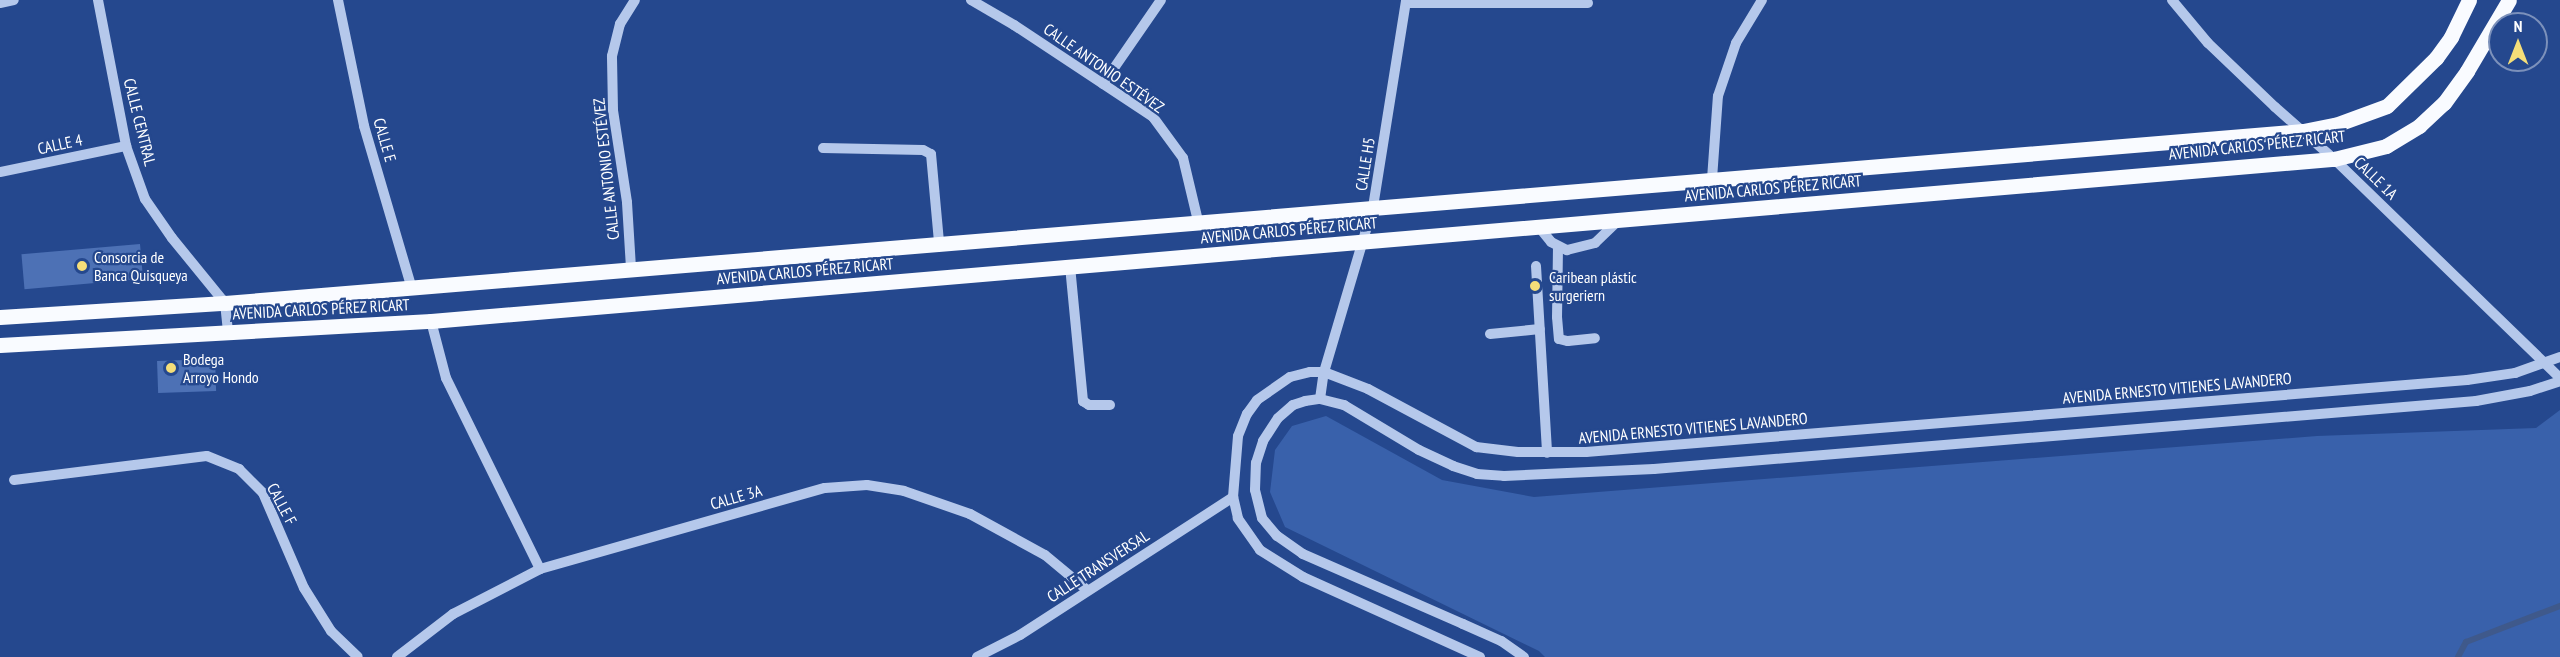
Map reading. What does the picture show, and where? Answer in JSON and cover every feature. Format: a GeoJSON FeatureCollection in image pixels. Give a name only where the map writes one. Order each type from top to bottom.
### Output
{"type":"FeatureCollection","features":[{"type":"Feature","properties":{"kind":"main road","name":"AVENIDA CARLOS PÉREZ RICART"},"geometry":{"type":"LineString","coordinates":[[0,317],[225,303],[939,242],[2303,131],[2335,125],[2387,106],[2436,58],[2451,37],[2469,0]]}},
{"type":"Feature","properties":{"kind":"main road","name":"AVENIDA CARLOS PÉREZ RICART"},"geometry":{"type":"LineString","coordinates":[[0,345],[431,321],[2334,159],[2386,146],[2419,126],[2444,103],[2467,71],[2508,0]]}},
{"type":"Feature","properties":{"kind":"street"},"geometry":{"type":"LineString","coordinates":[[0,3],[14,0]]}},
{"type":"Feature","properties":{"kind":"street","name":"CALLE CENTRAL"},"geometry":{"type":"LineString","coordinates":[[98,0],[126,146],[145,200],[172,238],[225,303]]}},
{"type":"Feature","properties":{"kind":"street","name":"CALLE E"},"geometry":{"type":"LineString","coordinates":[[338,0],[364,126],[411,286]]}},
{"type":"Feature","properties":{"kind":"street","name":"CALLE ANTONIO ESTÉVEZ"},"geometry":{"type":"LineString","coordinates":[[631,268],[627,202],[612,110],[612,56],[620,24],[635,0]]}},
{"type":"Feature","properties":{"kind":"street","name":"CALLE ANTONIO ESTÉVEZ"},"geometry":{"type":"LineString","coordinates":[[972,0],[1014,25],[1153,117],[1170,137],[1183,158],[1198,221]]}},
{"type":"Feature","properties":{"kind":"street"},"geometry":{"type":"LineString","coordinates":[[1103,84],[1161,0]]}},
{"type":"Feature","properties":{"kind":"street"},"geometry":{"type":"LineString","coordinates":[[1712,179],[1718,96],[1736,43],[1762,0]]}},
{"type":"Feature","properties":{"kind":"street","name":"CALLE 1A"},"geometry":{"type":"LineString","coordinates":[[2172,0],[2208,43],[2334,159],[2547,364],[2560,380]]}},
{"type":"Feature","properties":{"kind":"street"},"geometry":{"type":"LineString","coordinates":[[1406,1],[1588,3]]}},
{"type":"Feature","properties":{"kind":"street","name":"CALLE H5"},"geometry":{"type":"LineString","coordinates":[[1320,399],[1324,372],[1373,207],[1406,1]]}},
{"type":"Feature","properties":{"kind":"street","name":"CALLE 4"},"geometry":{"type":"LineString","coordinates":[[0,172],[126,146]]}},
{"type":"Feature","properties":{"kind":"street"},"geometry":{"type":"LineString","coordinates":[[823,148],[923,150],[931,154],[939,242]]}},
{"type":"Feature","properties":{"kind":"street"},"geometry":{"type":"LineString","coordinates":[[1539,227],[1558,247],[1574,249],[1595,243],[1619,220]]}},
{"type":"Feature","properties":{"kind":"street"},"geometry":{"type":"LineString","coordinates":[[1558,247],[1559,339],[1568,341],[1595,338]]}},
{"type":"Feature","properties":{"kind":"street"},"geometry":{"type":"LineString","coordinates":[[1070,266],[1083,401],[1089,405],[1110,405]]}},
{"type":"Feature","properties":{"kind":"street"},"geometry":{"type":"LineString","coordinates":[[1536,266],[1547,453]]}},
{"type":"Feature","properties":{"kind":"street"},"geometry":{"type":"LineString","coordinates":[[225,303],[228,332]]}},
{"type":"Feature","properties":{"kind":"street"},"geometry":{"type":"LineString","coordinates":[[431,321],[446,378],[540,569]]}},
{"type":"Feature","properties":{"kind":"street"},"geometry":{"type":"LineString","coordinates":[[1490,334],[1539,329]]}},
{"type":"Feature","properties":{"kind":"street","name":"AVENIDA ERNESTO VITIENES LAVANDERO"},"geometry":{"type":"LineString","coordinates":[[1480,657],[1303,577],[1260,550],[1238,518],[1233,497],[1238,436],[1247,414],[1257,400],[1290,377],[1310,372],[1324,372],[1368,389],[1476,447],[1547,453],[1653,447],[2467,380],[2515,373],[2547,364],[2560,357]]}},
{"type":"Feature","properties":{"kind":"street"},"geometry":{"type":"LineString","coordinates":[[1524,657],[1501,641],[1303,554],[1277,536],[1262,518],[1255,490],[1256,463],[1263,441],[1278,418],[1293,405],[1320,399],[1344,405],[1419,450],[1453,466],[1477,474],[1504,476],[1654,470],[2476,401],[2530,391],[2560,380]]}},
{"type":"Feature","properties":{"kind":"street","name":"CALLE F"},"geometry":{"type":"LineString","coordinates":[[14,480],[207,456],[239,470],[262,493],[304,588],[331,631],[358,657]]}},
{"type":"Feature","properties":{"kind":"street","name":"CALLE 3A"},"geometry":{"type":"LineString","coordinates":[[397,657],[453,614],[540,569],[825,488],[867,485],[904,491],[991,524],[1045,555],[1087,590]]}},
{"type":"Feature","properties":{"kind":"street","name":"CALLE TRANSVERSAL"},"geometry":{"type":"LineString","coordinates":[[977,657],[1020,635],[1233,497]]}},
{"type":"Feature","properties":{"kind":"street"},"geometry":{"type":"LineString","coordinates":[[1260,550],[1277,536]]}},
{"type":"Feature","properties":{"kind":"shaded area"},"geometry":{"type":"Polygon","coordinates":[[[2560,410],[2560,657],[1545,657],[1539,651],[1285,527],[1270,492],[1275,450],[1292,426],[1326,416],[1442,480],[1534,497],[2317,436],[2536,428],[2560,410]]]}},
{"type":"Feature","properties":{"kind":"building","name":"Consorcia de Banca Quisqueya"},"geometry":{"type":"Polygon","coordinates":[[[140,244],[143,279],[25,289],[21,254],[140,244]]]}},
{"type":"Feature","properties":{"kind":"building"},"geometry":{"type":"Polygon","coordinates":[[[215,359],[216,391],[158,393],[157,361],[215,359]]]}},
{"type":"Feature","properties":{"kind":"waterway"},"geometry":{"type":"LineString","coordinates":[[2458,657],[2466,642],[2560,606]]}},
{"type":"Feature","properties":{"kind":"place","name":"Consorcia de Banca Quisqueya"},"geometry":{"type":"Point","coordinates":[82,266]}},
{"type":"Feature","properties":{"kind":"place","name":"Caribean plástic surgeriern"},"geometry":{"type":"Point","coordinates":[1535,286]}},
{"type":"Feature","properties":{"kind":"place","name":"Bodega Arroyo Hondo"},"geometry":{"type":"Point","coordinates":[171,368]}}]}
